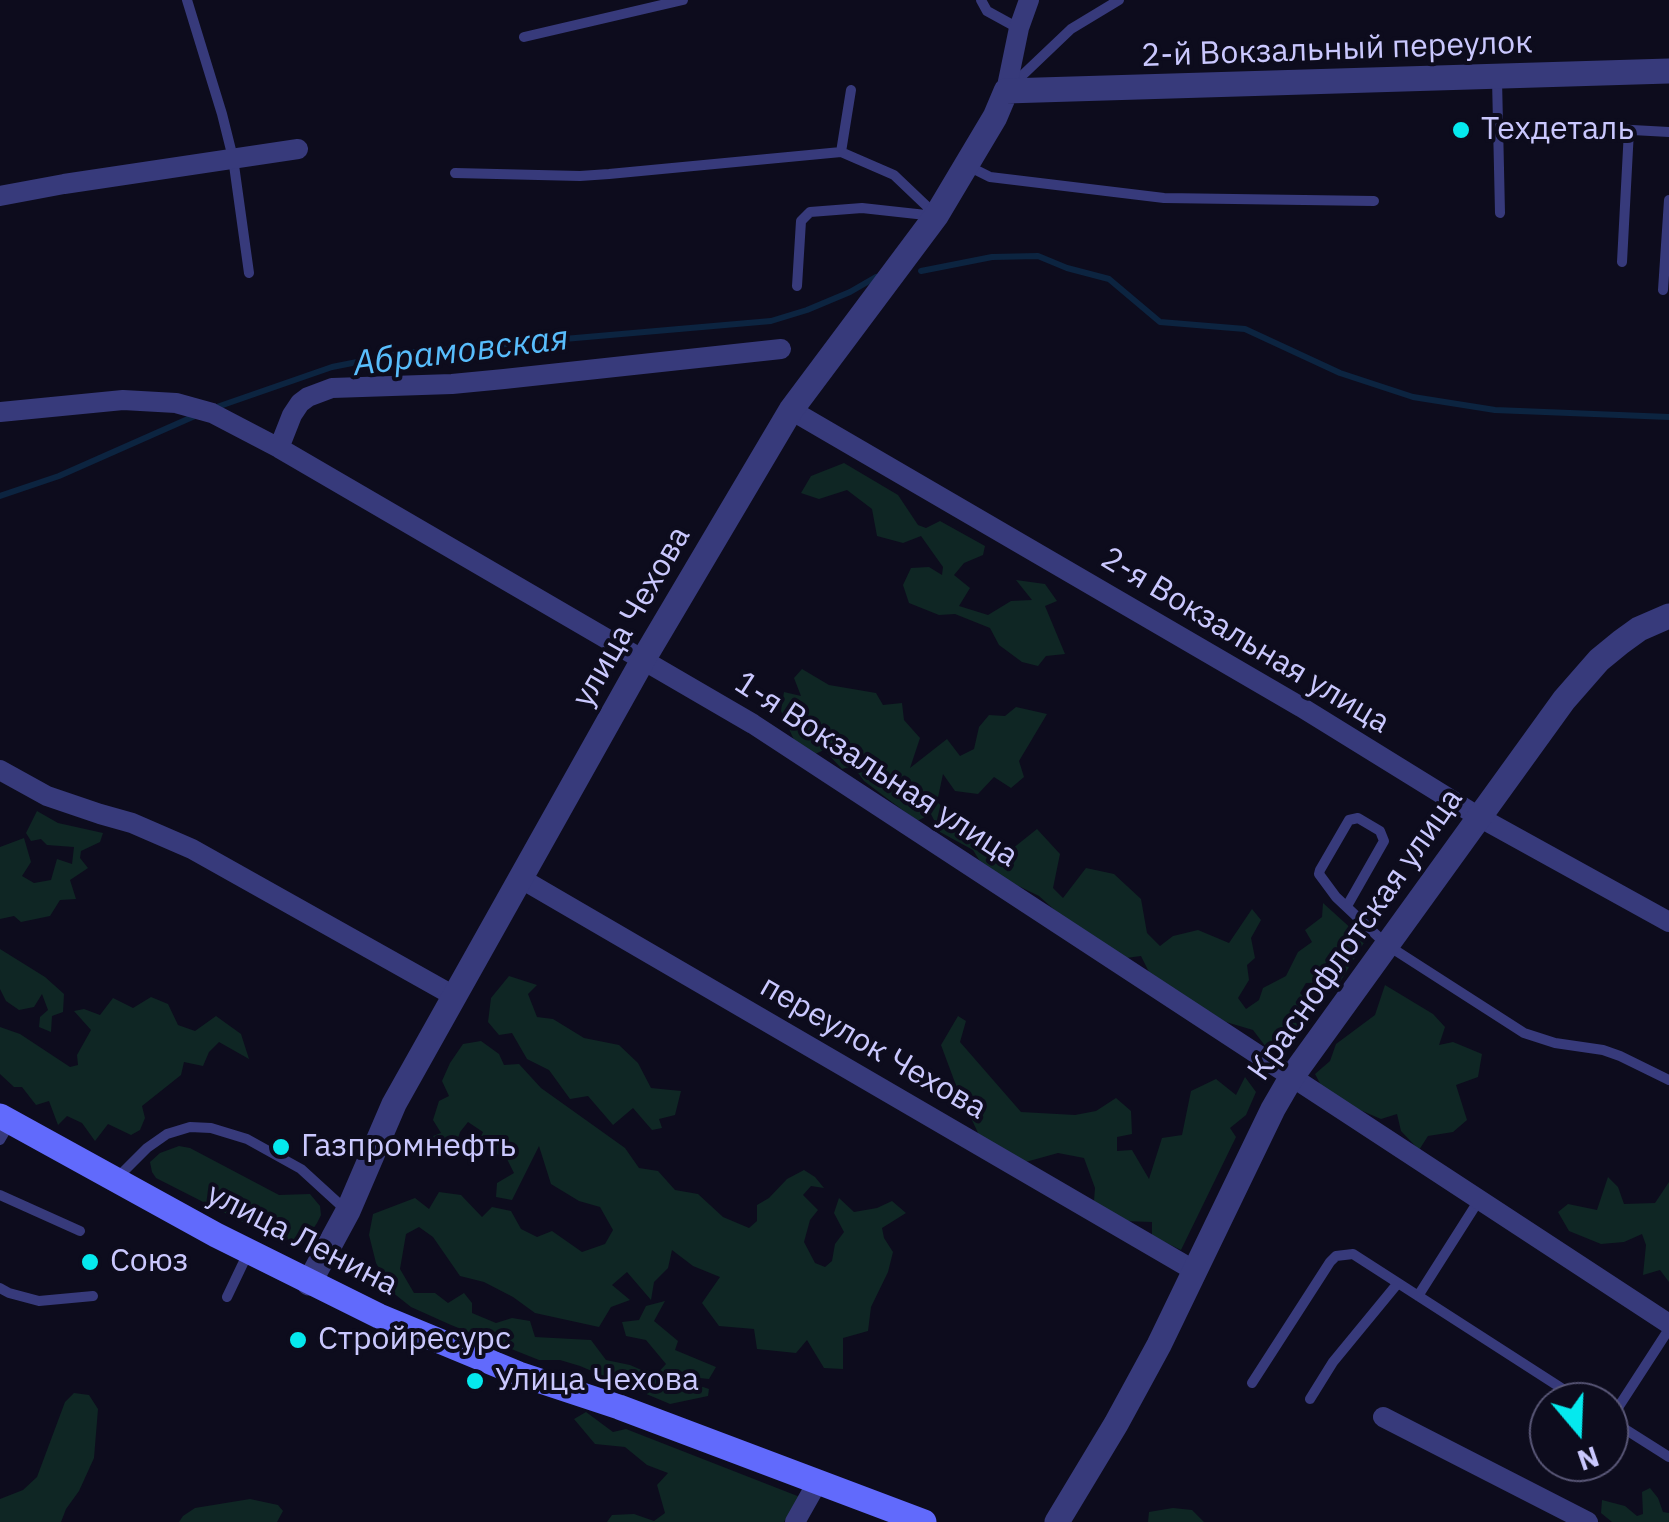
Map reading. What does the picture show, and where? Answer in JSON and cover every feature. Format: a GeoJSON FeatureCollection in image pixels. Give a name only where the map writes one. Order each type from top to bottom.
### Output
{"type":"FeatureCollection","features":[{"type":"Feature","properties":{"kind":"main road","name":"улица Ленина"},"geometry":{"type":"LineString","coordinates":[[4,1126],[378,1316],[460,1351],[924,1522]]}},
{"type":"Feature","properties":{"kind":"street","name":"улица Чехова"},"geometry":{"type":"LineString","coordinates":[[309,1283],[348,1212],[394,1104],[643,660],[792,410],[936,216],[995,117],[1006,91],[1028,0]]}},
{"type":"Feature","properties":{"kind":"street","name":"2-й Вокзальный переулок"},"geometry":{"type":"LineString","coordinates":[[1006,91],[1669,72]]}},
{"type":"Feature","properties":{"kind":"street"},"geometry":{"type":"LineString","coordinates":[[0,196],[298,149]]}},
{"type":"Feature","properties":{"kind":"street"},"geometry":{"type":"LineString","coordinates":[[279,448],[300,404],[308,396],[332,388],[452,384],[781,348]]}},
{"type":"Feature","properties":{"kind":"street","name":"1-я Вокзальная улица"},"geometry":{"type":"LineString","coordinates":[[0,412],[122,400],[176,403],[212,413],[279,448],[753,724],[1669,1326]]}},
{"type":"Feature","properties":{"kind":"street","name":"2-я Вокзальная улица"},"geometry":{"type":"LineString","coordinates":[[792,410],[1301,706],[1480,817],[1669,922]]}},
{"type":"Feature","properties":{"kind":"street","name":"Краснофлотская улица"},"geometry":{"type":"LineString","coordinates":[[1058,1522],[1116,1424],[1291,1078],[1581,680],[1599,660],[1640,629],[1669,616]]}},
{"type":"Feature","properties":{"kind":"street"},"geometry":{"type":"LineString","coordinates":[[0,770],[59,801],[132,822],[192,849],[454,996]]}},
{"type":"Feature","properties":{"kind":"street","name":"переулок Чехова"},"geometry":{"type":"LineString","coordinates":[[520,878],[1195,1271]]}},
{"type":"Feature","properties":{"kind":"street"},"geometry":{"type":"LineString","coordinates":[[1383,1417],[1588,1522]]}},
{"type":"Feature","properties":{"kind":"street"},"geometry":{"type":"LineString","coordinates":[[796,1522],[817,1482]]}},
{"type":"Feature","properties":{"kind":"lane"},"geometry":{"type":"LineString","coordinates":[[187,0],[233,158],[249,273]]}},
{"type":"Feature","properties":{"kind":"lane"},"geometry":{"type":"LineString","coordinates":[[524,37],[684,0]]}},
{"type":"Feature","properties":{"kind":"lane"},"geometry":{"type":"LineString","coordinates":[[980,0],[988,12],[1019,28]]}},
{"type":"Feature","properties":{"kind":"lane"},"geometry":{"type":"LineString","coordinates":[[1006,91],[1070,29],[1119,0]]}},
{"type":"Feature","properties":{"kind":"lane"},"geometry":{"type":"LineString","coordinates":[[1496,78],[1500,213]]}},
{"type":"Feature","properties":{"kind":"lane"},"geometry":{"type":"LineString","coordinates":[[841,152],[851,90]]}},
{"type":"Feature","properties":{"kind":"lane"},"geometry":{"type":"LineString","coordinates":[[1614,129],[1669,132]]}},
{"type":"Feature","properties":{"kind":"lane"},"geometry":{"type":"LineString","coordinates":[[1622,262],[1629,130]]}},
{"type":"Feature","properties":{"kind":"lane"},"geometry":{"type":"LineString","coordinates":[[455,173],[609,174],[841,152],[894,175],[936,216]]}},
{"type":"Feature","properties":{"kind":"lane"},"geometry":{"type":"LineString","coordinates":[[966,165],[990,177],[1164,198],[1374,202]]}},
{"type":"Feature","properties":{"kind":"lane"},"geometry":{"type":"LineString","coordinates":[[1663,290],[1669,200]]}},
{"type":"Feature","properties":{"kind":"lane"},"geometry":{"type":"LineString","coordinates":[[797,286],[801,221],[810,212],[862,208],[936,216]]}},
{"type":"Feature","properties":{"kind":"lane"},"geometry":{"type":"LineString","coordinates":[[1346,906],[1384,842],[1380,831],[1358,818],[1349,820],[1320,870],[1322,879],[1346,906],[1387,945],[1524,1033],[1555,1043],[1603,1050],[1669,1080]]}},
{"type":"Feature","properties":{"kind":"lane"},"geometry":{"type":"LineString","coordinates":[[114,1180],[167,1134],[190,1127],[212,1128],[247,1139],[301,1169],[348,1212]]}},
{"type":"Feature","properties":{"kind":"lane"},"geometry":{"type":"LineString","coordinates":[[0,1195],[80,1231]]}},
{"type":"Feature","properties":{"kind":"lane"},"geometry":{"type":"LineString","coordinates":[[1418,1296],[1479,1200]]}},
{"type":"Feature","properties":{"kind":"lane"},"geometry":{"type":"LineString","coordinates":[[227,1297],[248,1252]]}},
{"type":"Feature","properties":{"kind":"lane"},"geometry":{"type":"LineString","coordinates":[[1252,1383],[1336,1256],[1353,1254],[1552,1382]]}},
{"type":"Feature","properties":{"kind":"lane"},"geometry":{"type":"LineString","coordinates":[[1310,1399],[1333,1362],[1398,1283]]}},
{"type":"Feature","properties":{"kind":"lane"},"geometry":{"type":"LineString","coordinates":[[0,1288],[39,1301],[92,1296]]}},
{"type":"Feature","properties":{"kind":"lane"},"geometry":{"type":"LineString","coordinates":[[1629,1389],[1669,1326]]}},
{"type":"Feature","properties":{"kind":"lane"},"geometry":{"type":"LineString","coordinates":[[1629,1431],[1669,1457]]}},
{"type":"Feature","properties":{"kind":"green space"},"geometry":{"type":"Polygon","coordinates":[[[844,463],[898,495],[918,525],[926,528],[940,521],[985,546],[983,555],[964,563],[954,575],[970,588],[959,606],[988,615],[1011,601],[1032,600],[1016,580],[1045,584],[1057,601],[1045,606],[1065,654],[1046,656],[1038,666],[1022,662],[999,645],[990,628],[955,614],[939,615],[909,603],[903,585],[911,568],[929,567],[942,575],[943,567],[921,536],[903,543],[877,536],[872,509],[847,490],[819,499],[801,493],[811,476],[844,463]]]}},
{"type":"Feature","properties":{"kind":"green space"},"geometry":{"type":"Polygon","coordinates":[[[802,669],[829,685],[876,693],[883,705],[902,703],[904,720],[920,738],[910,768],[947,739],[960,756],[974,749],[979,727],[989,715],[1005,716],[1016,707],[1047,714],[1019,761],[1024,777],[1011,788],[994,777],[978,794],[955,791],[943,774],[937,802],[1002,857],[1037,829],[1060,854],[1053,888],[1063,898],[1086,868],[1114,874],[1141,899],[1147,933],[1160,946],[1173,936],[1198,930],[1229,943],[1252,909],[1261,920],[1251,938],[1255,958],[1247,965],[1249,980],[1238,998],[1246,1009],[1259,1000],[1263,988],[1286,976],[1298,952],[1312,942],[1305,930],[1322,917],[1323,903],[1365,941],[1340,982],[1306,983],[1300,993],[1310,1005],[1289,1049],[1269,1051],[1253,1030],[1226,1022],[1151,976],[1141,956],[1126,958],[1059,914],[1039,896],[1002,878],[981,863],[973,850],[940,832],[931,814],[917,821],[864,781],[853,766],[842,769],[824,750],[815,754],[794,740],[781,711],[784,692],[801,696],[794,678],[802,669]]]}},
{"type":"Feature","properties":{"kind":"green space"},"geometry":{"type":"Polygon","coordinates":[[[37,811],[58,823],[103,833],[100,842],[81,851],[80,858],[88,868],[70,880],[76,899],[60,900],[50,916],[21,922],[14,916],[0,919],[0,847],[24,838],[31,862],[22,876],[34,883],[51,880],[57,859],[72,864],[74,847],[47,845],[41,839],[31,841],[26,833],[37,811]]]}},
{"type":"Feature","properties":{"kind":"green space"},"geometry":{"type":"Polygon","coordinates":[[[0,949],[64,994],[63,1012],[52,1016],[51,1032],[39,1027],[40,1017],[48,1010],[42,994],[34,1007],[19,1010],[6,1001],[0,989],[0,949]]]}},
{"type":"Feature","properties":{"kind":"green space"},"geometry":{"type":"Polygon","coordinates":[[[509,976],[537,985],[528,994],[537,1017],[553,1019],[584,1038],[619,1045],[638,1063],[651,1088],[681,1091],[675,1115],[659,1119],[662,1128],[652,1130],[633,1108],[613,1125],[588,1096],[570,1099],[549,1070],[527,1059],[512,1033],[499,1035],[488,1022],[491,998],[509,976]]]}},
{"type":"Feature","properties":{"kind":"green space"},"geometry":{"type":"Polygon","coordinates":[[[1385,985],[1433,1014],[1445,1027],[1439,1045],[1453,1042],[1482,1054],[1478,1077],[1456,1085],[1467,1120],[1453,1132],[1428,1136],[1419,1150],[1401,1131],[1397,1114],[1381,1119],[1353,1107],[1324,1091],[1315,1074],[1330,1061],[1336,1044],[1375,1015],[1385,985]]]}},
{"type":"Feature","properties":{"kind":"green space"},"geometry":{"type":"Polygon","coordinates":[[[151,997],[168,1004],[178,1025],[195,1031],[216,1016],[241,1034],[249,1059],[219,1042],[203,1066],[184,1062],[181,1075],[142,1106],[145,1118],[140,1130],[131,1135],[108,1124],[95,1141],[82,1123],[67,1116],[58,1125],[49,1101],[36,1105],[22,1087],[14,1087],[0,1074],[0,1027],[20,1034],[70,1067],[78,1065],[77,1055],[91,1030],[74,1011],[84,1009],[100,1015],[113,998],[133,1008],[151,997]]]}},
{"type":"Feature","properties":{"kind":"green space"},"geometry":{"type":"Polygon","coordinates":[[[958,1016],[966,1021],[960,1042],[1021,1112],[1075,1115],[1096,1111],[1116,1098],[1131,1111],[1132,1134],[1117,1137],[1117,1151],[1132,1150],[1149,1179],[1162,1138],[1182,1135],[1191,1091],[1216,1079],[1236,1095],[1245,1077],[1256,1092],[1246,1115],[1230,1128],[1236,1137],[1181,1250],[1152,1236],[1152,1222],[1123,1221],[1094,1201],[1095,1188],[1084,1158],[1058,1153],[1022,1163],[979,1135],[941,1045],[958,1016]]]}},
{"type":"Feature","properties":{"kind":"green space"},"geometry":{"type":"Polygon","coordinates":[[[481,1041],[499,1054],[504,1065],[519,1064],[541,1088],[625,1148],[639,1168],[658,1171],[675,1190],[698,1194],[723,1217],[749,1228],[757,1221],[757,1205],[787,1179],[804,1170],[815,1177],[824,1188],[811,1186],[803,1195],[818,1210],[810,1220],[804,1242],[815,1263],[825,1267],[832,1261],[835,1244],[844,1232],[834,1213],[839,1198],[854,1212],[892,1201],[906,1213],[882,1228],[893,1252],[888,1272],[871,1307],[868,1331],[843,1338],[843,1369],[824,1368],[807,1340],[796,1353],[757,1349],[754,1329],[719,1326],[702,1303],[720,1277],[693,1266],[672,1250],[668,1268],[654,1282],[651,1300],[627,1272],[612,1285],[630,1300],[611,1307],[599,1327],[535,1313],[484,1282],[460,1276],[433,1237],[419,1227],[406,1234],[400,1269],[414,1293],[435,1293],[448,1303],[464,1293],[472,1303],[472,1313],[496,1323],[512,1318],[530,1321],[535,1337],[591,1340],[606,1360],[655,1376],[666,1364],[646,1340],[626,1336],[622,1322],[639,1320],[646,1306],[665,1301],[654,1321],[678,1341],[675,1350],[716,1367],[709,1379],[680,1376],[682,1391],[700,1386],[709,1389],[708,1396],[670,1404],[580,1366],[560,1360],[539,1360],[451,1325],[411,1307],[392,1292],[376,1263],[369,1235],[373,1214],[415,1198],[429,1209],[439,1192],[461,1195],[482,1217],[492,1207],[511,1211],[521,1229],[537,1237],[552,1231],[582,1252],[605,1244],[613,1230],[600,1207],[579,1201],[551,1184],[539,1146],[512,1200],[496,1197],[497,1183],[514,1173],[506,1157],[478,1143],[483,1132],[468,1122],[456,1144],[447,1145],[441,1154],[433,1136],[441,1133],[433,1120],[439,1101],[449,1096],[442,1081],[463,1044],[481,1041]]]}},
{"type":"Feature","properties":{"kind":"green space"},"geometry":{"type":"Polygon","coordinates":[[[179,1146],[190,1148],[279,1195],[310,1194],[320,1206],[317,1223],[311,1232],[294,1240],[274,1238],[156,1178],[150,1162],[160,1153],[179,1146]]]}},
{"type":"Feature","properties":{"kind":"green space"},"geometry":{"type":"Polygon","coordinates":[[[1608,1177],[1618,1187],[1624,1204],[1655,1203],[1669,1182],[1669,1282],[1660,1270],[1643,1275],[1646,1245],[1642,1234],[1624,1242],[1601,1244],[1569,1231],[1558,1212],[1568,1204],[1597,1210],[1608,1177]]]}},
{"type":"Feature","properties":{"kind":"green space"},"geometry":{"type":"Polygon","coordinates":[[[74,1393],[89,1395],[98,1409],[94,1458],[79,1491],[61,1522],[0,1522],[0,1499],[23,1490],[37,1477],[65,1402],[74,1393]]]}},
{"type":"Feature","properties":{"kind":"green space"},"geometry":{"type":"Polygon","coordinates":[[[586,1412],[613,1432],[626,1429],[800,1497],[784,1522],[607,1522],[612,1515],[634,1514],[654,1521],[665,1513],[657,1485],[668,1473],[647,1465],[625,1447],[595,1444],[574,1419],[586,1412]]]}},
{"type":"Feature","properties":{"kind":"green space"},"geometry":{"type":"Polygon","coordinates":[[[1650,1488],[1663,1512],[1669,1513],[1669,1522],[1612,1522],[1601,1513],[1602,1500],[1625,1506],[1637,1516],[1643,1514],[1642,1492],[1650,1488]]]}},
{"type":"Feature","properties":{"kind":"green space"},"geometry":{"type":"Polygon","coordinates":[[[250,1499],[278,1505],[283,1511],[277,1522],[179,1522],[195,1508],[250,1499]]]}},
{"type":"Feature","properties":{"kind":"green space"},"geometry":{"type":"Polygon","coordinates":[[[1192,1510],[1204,1522],[1148,1522],[1149,1512],[1192,1510]]]}},
{"type":"Feature","properties":{"kind":"waterway","name":"Абрамовская"},"geometry":{"type":"LineString","coordinates":[[921,271],[992,257],[1038,256],[1109,279],[1160,322],[1245,329],[1340,373],[1413,397],[1495,410],[1669,417]]}},
{"type":"Feature","properties":{"kind":"waterway","name":"Абрамовская"},"geometry":{"type":"LineString","coordinates":[[214,408],[332,367],[403,353],[771,321],[850,292],[876,277]]}},
{"type":"Feature","properties":{"kind":"waterway","name":"Абрамовская"},"geometry":{"type":"LineString","coordinates":[[0,496],[59,476],[197,415]]}},
{"type":"Feature","properties":{"kind":"place","name":"Техдеталь"},"geometry":{"type":"Point","coordinates":[1461,130]}},
{"type":"Feature","properties":{"kind":"place","name":"Газпромнефть"},"geometry":{"type":"Point","coordinates":[281,1147]}},
{"type":"Feature","properties":{"kind":"place","name":"Союз"},"geometry":{"type":"Point","coordinates":[90,1262]}},
{"type":"Feature","properties":{"kind":"place","name":"Стройресурс"},"geometry":{"type":"Point","coordinates":[298,1340]}},
{"type":"Feature","properties":{"kind":"place","name":"Улица Чехова"},"geometry":{"type":"Point","coordinates":[475,1381]}}]}
